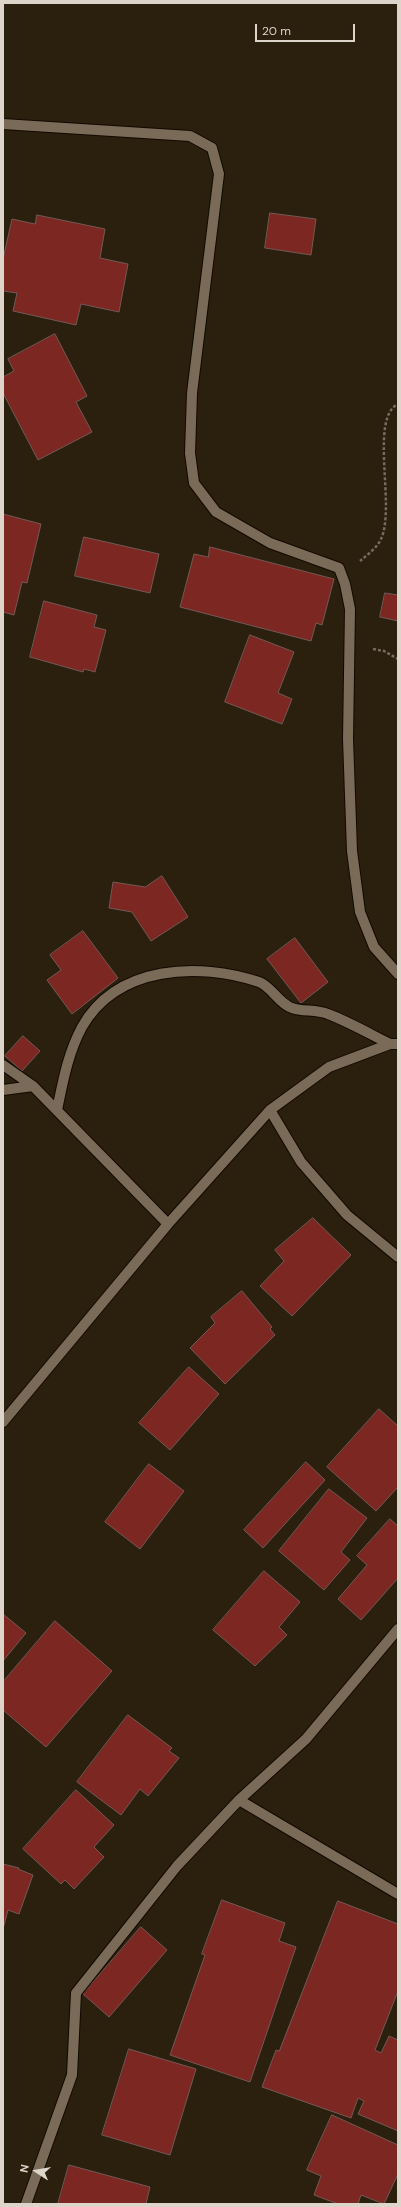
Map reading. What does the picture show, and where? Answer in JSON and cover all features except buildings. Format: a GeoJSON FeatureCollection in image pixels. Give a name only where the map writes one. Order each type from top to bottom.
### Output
{"type":"FeatureCollection","features":[{"type":"Feature","properties":{"kind":"street"},"geometry":{"type":"LineString","coordinates":[[3,124],[190,136],[212,148],[220,174],[192,393],[190,453],[194,483],[216,512],[270,543],[339,568],[345,584],[350,608],[351,647],[348,740],[351,843],[360,912],[374,947],[398,974]]}},
{"type":"Feature","properties":{"kind":"street"},"geometry":{"type":"LineString","coordinates":[[57,1110],[66,1062],[82,1026],[99,1004],[129,984],[162,972],[192,970],[226,973],[261,982],[290,1008],[326,1013],[394,1044]]}},
{"type":"Feature","properties":{"kind":"street"},"geometry":{"type":"LineString","coordinates":[[3,1422],[168,1224],[270,1110],[329,1067],[394,1044]]}},
{"type":"Feature","properties":{"kind":"street"},"geometry":{"type":"LineString","coordinates":[[3,1065],[33,1086],[168,1224]]}},
{"type":"Feature","properties":{"kind":"street"},"geometry":{"type":"LineString","coordinates":[[3,1090],[33,1086]]}},
{"type":"Feature","properties":{"kind":"street"},"geometry":{"type":"LineString","coordinates":[[270,1110],[301,1162],[311,1174],[347,1215],[398,1257]]}},
{"type":"Feature","properties":{"kind":"street"},"geometry":{"type":"LineString","coordinates":[[26,2204],[72,2074],[76,1993],[177,1866],[239,1800],[306,1739],[398,1629]]}},
{"type":"Feature","properties":{"kind":"street"},"geometry":{"type":"LineString","coordinates":[[239,1800],[398,1894]]}},
{"type":"Feature","properties":{"kind":"path"},"geometry":{"type":"LineString","coordinates":[[339,568],[359,562],[380,541],[385,529],[388,505],[383,431],[386,417],[393,407],[398,404]]}},
{"type":"Feature","properties":{"kind":"path"},"geometry":{"type":"LineString","coordinates":[[351,647],[384,652],[398,659]]}}]}
